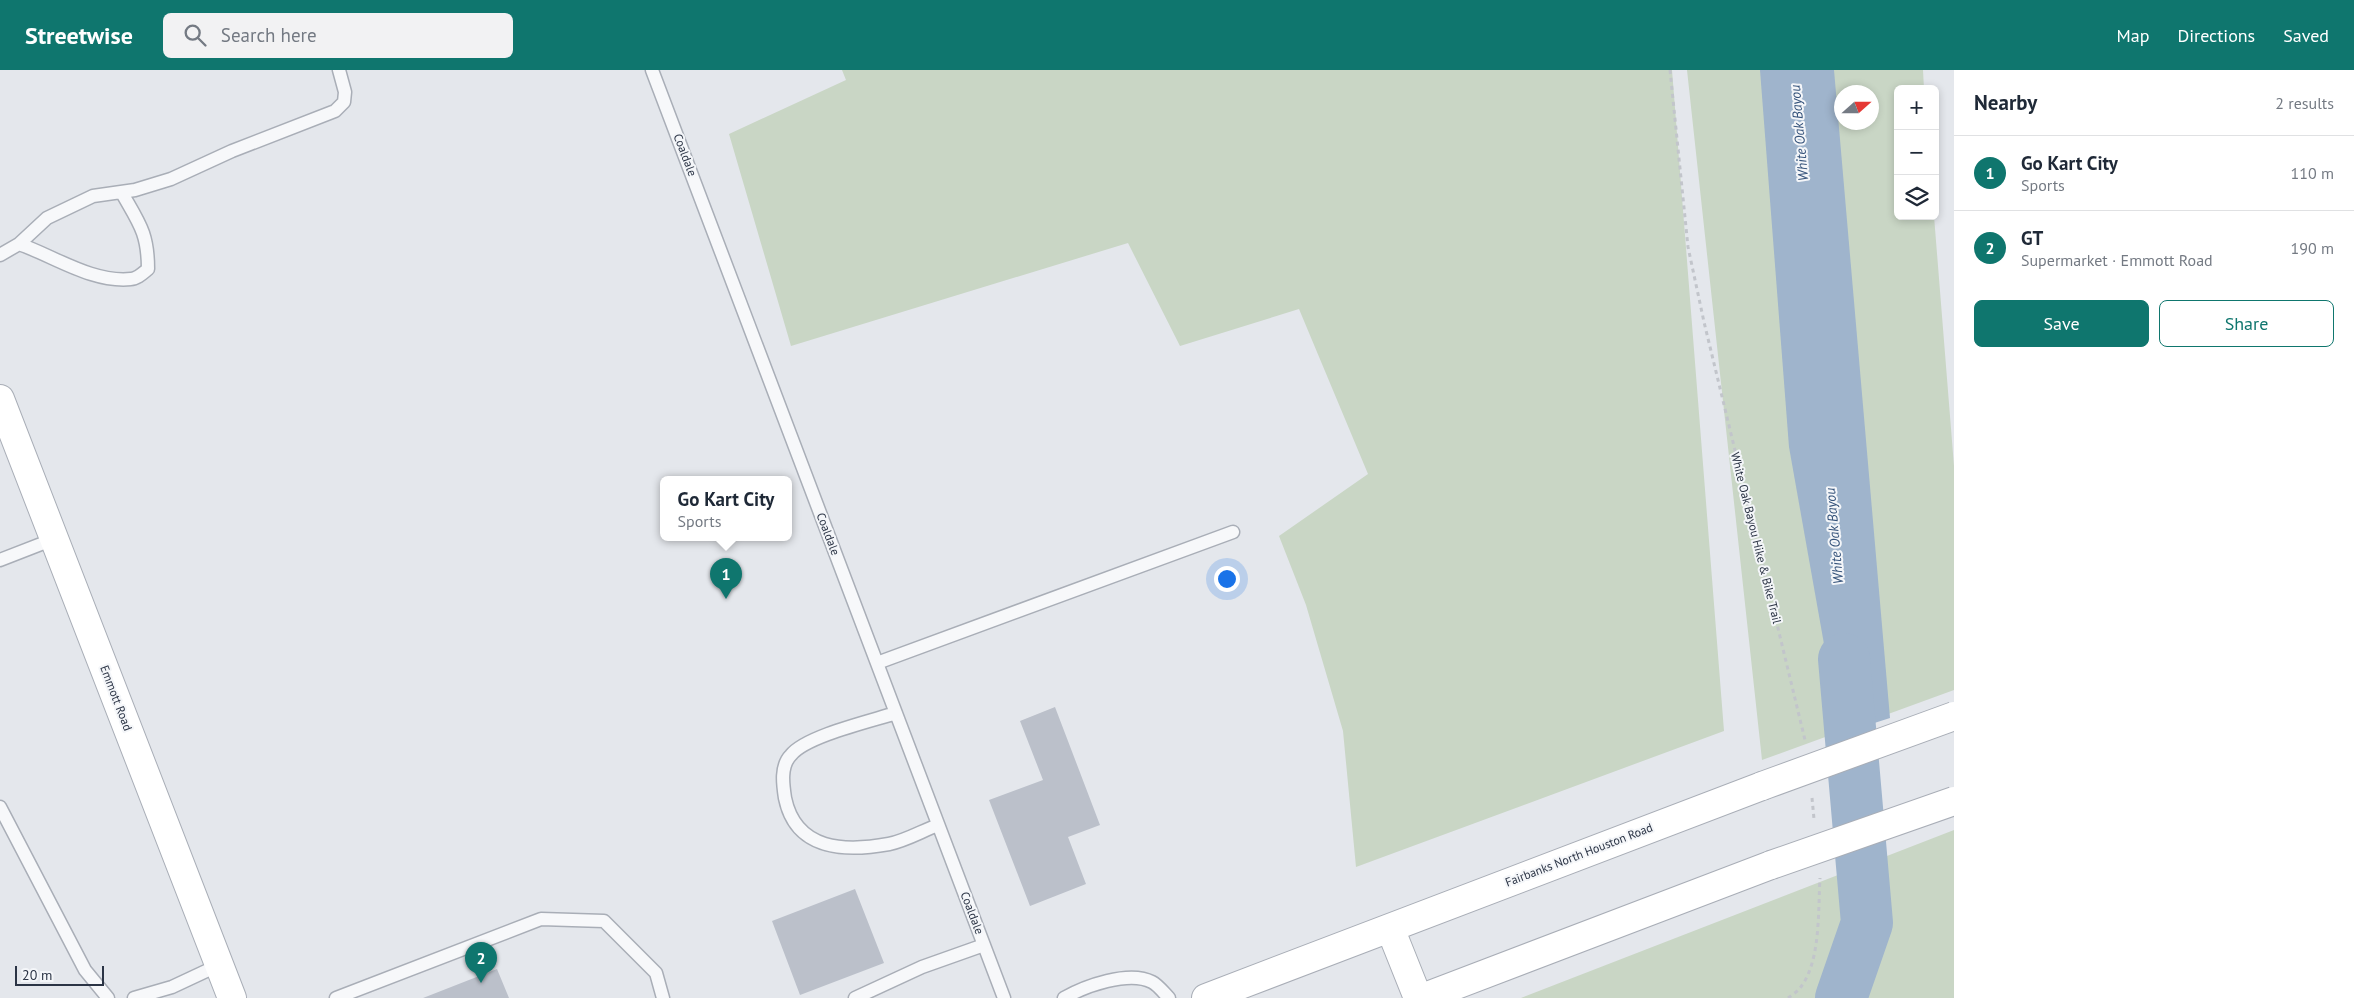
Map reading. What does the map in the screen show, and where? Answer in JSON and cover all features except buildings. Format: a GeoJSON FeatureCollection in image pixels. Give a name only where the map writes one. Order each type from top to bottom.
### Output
{"type":"FeatureCollection","features":[{"type":"Feature","properties":{"kind":"main road","name":"Emmott Road"},"geometry":{"type":"LineString","coordinates":[[0,399],[232,998]]}},
{"type":"Feature","properties":{"kind":"main road","name":"Fairbanks North Houston Road"},"geometry":{"type":"LineString","coordinates":[[1206,998],[1762,786],[1954,716]]}},
{"type":"Feature","properties":{"kind":"main road"},"geometry":{"type":"LineString","coordinates":[[1390,928],[1420,998],[1771,865],[1954,801]]}},
{"type":"Feature","properties":{"kind":"lane"},"geometry":{"type":"LineString","coordinates":[[0,255],[19,244],[47,218],[93,196],[122,193],[171,179],[232,152],[335,111],[344,102],[345,92],[339,70]]}},
{"type":"Feature","properties":{"kind":"lane","name":"Coaldale"},"geometry":{"type":"LineString","coordinates":[[652,70],[1004,998]]}},
{"type":"Feature","properties":{"kind":"lane"},"geometry":{"type":"LineString","coordinates":[[19,244],[48,254],[73,268],[101,276],[133,279],[148,270],[148,247],[142,228],[122,193]]}},
{"type":"Feature","properties":{"kind":"lane"},"geometry":{"type":"LineString","coordinates":[[877,663],[1233,532]]}},
{"type":"Feature","properties":{"kind":"lane"},"geometry":{"type":"LineString","coordinates":[[0,560],[54,539]]}},
{"type":"Feature","properties":{"kind":"lane"},"geometry":{"type":"LineString","coordinates":[[896,713],[817,738],[790,755],[782,779],[788,809],[801,832],[826,846],[889,844],[938,825]]}},
{"type":"Feature","properties":{"kind":"lane"},"geometry":{"type":"LineString","coordinates":[[0,807],[85,970],[108,998]]}},
{"type":"Feature","properties":{"kind":"lane"},"geometry":{"type":"LineString","coordinates":[[336,998],[541,919],[604,921],[656,973],[663,998]]}},
{"type":"Feature","properties":{"kind":"lane"},"geometry":{"type":"LineString","coordinates":[[855,998],[922,967],[984,944]]}},
{"type":"Feature","properties":{"kind":"lane"},"geometry":{"type":"LineString","coordinates":[[134,998],[172,987],[220,965]]}},
{"type":"Feature","properties":{"kind":"lane"},"geometry":{"type":"LineString","coordinates":[[1064,998],[1118,978],[1139,978],[1153,982],[1169,998]]}},
{"type":"Feature","properties":{"kind":"path","name":"White Oak Bayou Hike & Bike Trail"},"geometry":{"type":"LineString","coordinates":[[1670,70],[1688,247],[1704,322],[1806,749]]}},
{"type":"Feature","properties":{"kind":"path"},"geometry":{"type":"LineString","coordinates":[[1811,793],[1815,829]]}},
{"type":"Feature","properties":{"kind":"path"},"geometry":{"type":"LineString","coordinates":[[1788,998],[1800,988],[1812,964],[1818,924],[1820,874]]}},
{"type":"Feature","properties":{"kind":"green space"},"geometry":{"type":"Polygon","coordinates":[[[842,70],[1672,70],[1724,731],[1356,867],[1343,731],[1306,605],[1279,536],[1368,474],[1299,309],[1180,346],[1128,243],[791,346],[729,134],[846,80],[842,70]]]}},
{"type":"Feature","properties":{"kind":"green space"},"geometry":{"type":"Polygon","coordinates":[[[1687,70],[1923,70],[1924,85],[1894,85],[1894,220],[1934,220],[1954,466],[1954,690],[1762,760],[1687,70]]]}},
{"type":"Feature","properties":{"kind":"green space"},"geometry":{"type":"Polygon","coordinates":[[[1954,830],[1954,998],[1521,998],[1954,830]]]}},
{"type":"Feature","properties":{"kind":"water"},"geometry":{"type":"Polygon","coordinates":[[[1760,70],[1834,70],[1834,130],[1839,130],[1890,718],[1840,734],[1789,447],[1760,70]]]}},
{"type":"Feature","properties":{"kind":"waterway","name":"White Oak Bayou"},"geometry":{"type":"LineString","coordinates":[[1841,998],[1867,923],[1844,659]]}},
{"type":"Feature","properties":{"kind":"place","name":"Go Kart City"},"geometry":{"type":"Point","coordinates":[726,599]}},
{"type":"Feature","properties":{"kind":"place","name":"GT"},"geometry":{"type":"Point","coordinates":[481,983]}}]}
